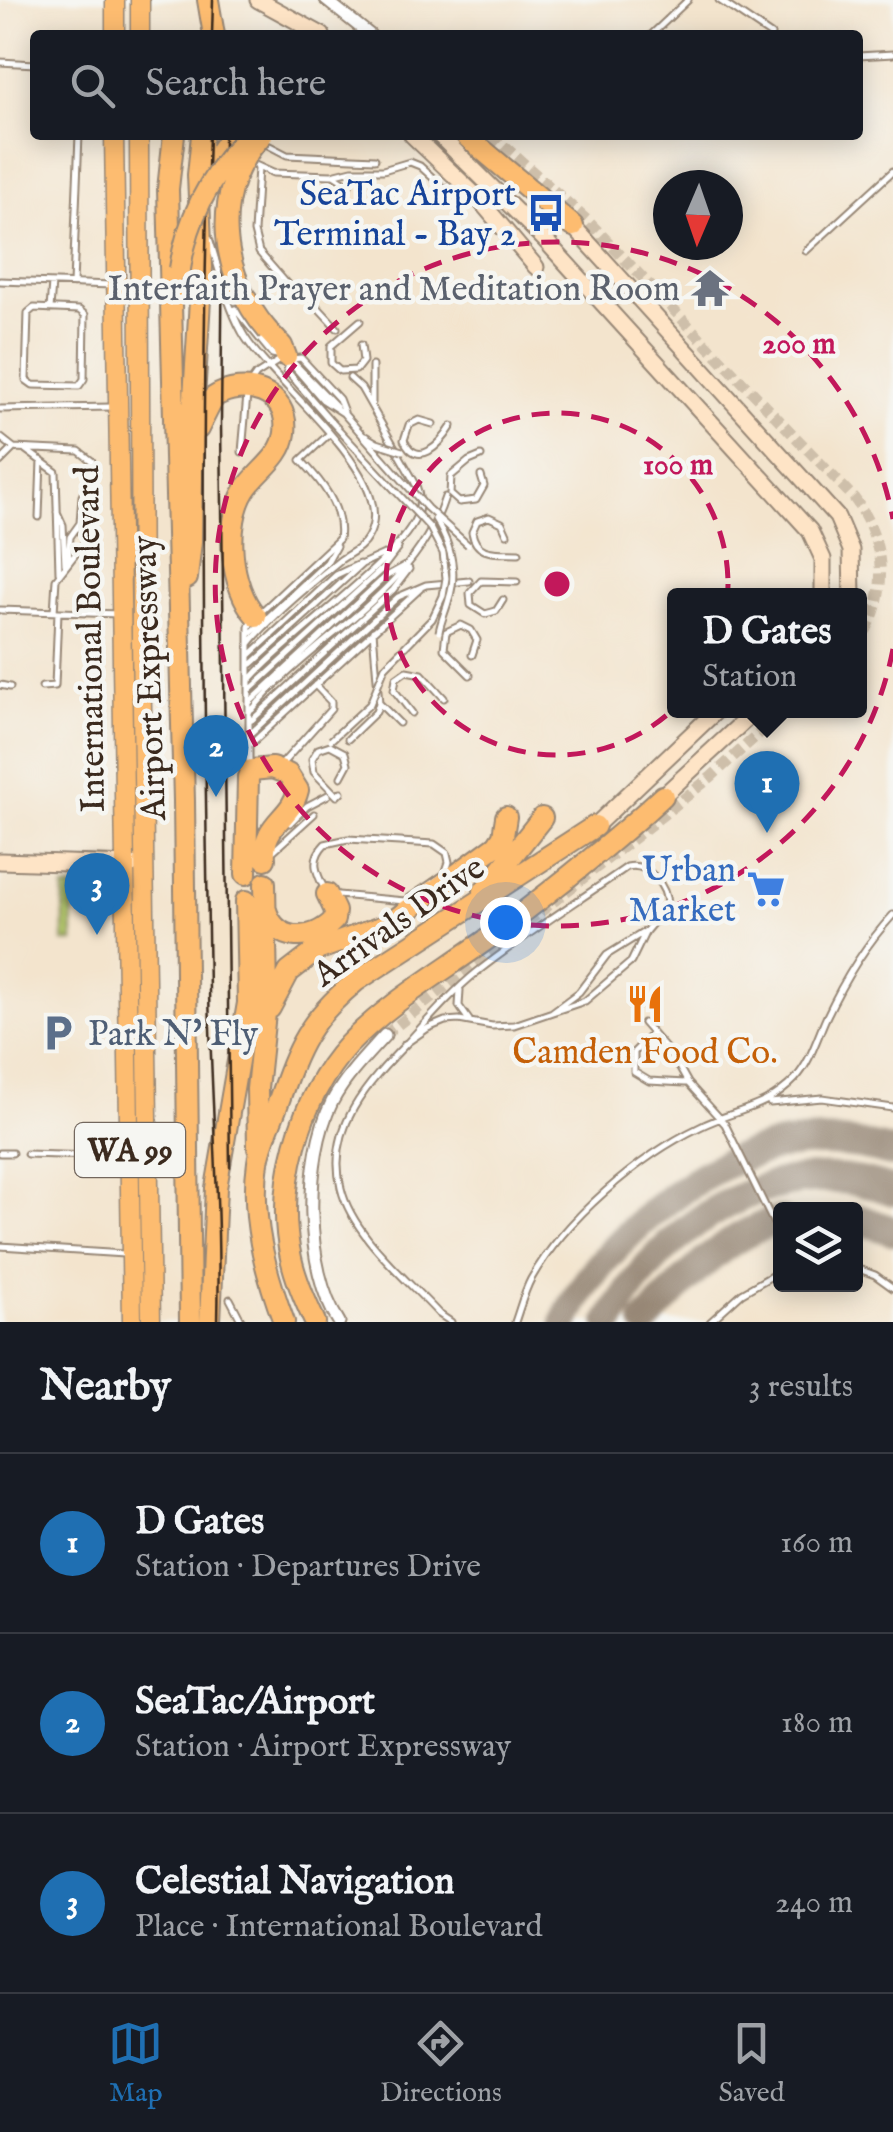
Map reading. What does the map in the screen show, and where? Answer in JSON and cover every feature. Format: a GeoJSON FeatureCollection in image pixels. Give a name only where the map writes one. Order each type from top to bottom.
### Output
{"type":"FeatureCollection","features":[{"type":"Feature","properties":{"kind":"highway"},"geometry":{"type":"LineString","coordinates":[[208,0],[213,30]]}},
{"type":"Feature","properties":{"kind":"highway"},"geometry":{"type":"LineString","coordinates":[[173,140],[168,169],[174,393]]}},
{"type":"Feature","properties":{"kind":"highway"},"geometry":{"type":"LineString","coordinates":[[180,640],[192,540],[192,452],[202,267],[202,140]]}},
{"type":"Feature","properties":{"kind":"highway"},"geometry":{"type":"LineString","coordinates":[[200,196],[204,171],[237,140]]}},
{"type":"Feature","properties":{"kind":"highway"},"geometry":{"type":"LineString","coordinates":[[174,393],[180,269],[188,230],[206,190],[238,140]]}},
{"type":"Feature","properties":{"kind":"highway"},"geometry":{"type":"LineString","coordinates":[[258,140],[232,182],[225,235],[240,288],[282,346],[279,359]]}},
{"type":"Feature","properties":{"kind":"highway"},"geometry":{"type":"LineString","coordinates":[[470,148],[573,226]]}},
{"type":"Feature","properties":{"kind":"highway"},"geometry":{"type":"LineString","coordinates":[[192,452],[209,402],[228,389],[248,387],[273,399],[286,424],[280,450],[243,493],[236,519],[234,572],[253,625]]}},
{"type":"Feature","properties":{"kind":"highway","name":"Airport Expressway"},"geometry":{"type":"LineString","coordinates":[[174,393],[190,1322]]}},
{"type":"Feature","properties":{"kind":"highway"},"geometry":{"type":"LineString","coordinates":[[258,1160],[257,1090],[265,1019],[259,890],[248,777],[255,768],[279,770],[292,778],[297,794],[265,837],[266,857]]}},
{"type":"Feature","properties":{"kind":"highway"},"geometry":{"type":"LineString","coordinates":[[315,1322],[298,1284],[287,1238],[291,1170],[300,1130],[315,1093],[346,1048],[400,999],[489,938],[609,846],[663,796]]}},
{"type":"Feature","properties":{"kind":"highway"},"geometry":{"type":"LineString","coordinates":[[314,951],[389,924],[409,911],[498,845],[506,817]]}},
{"type":"Feature","properties":{"kind":"highway"},"geometry":{"type":"LineString","coordinates":[[470,908],[542,818]]}},
{"type":"Feature","properties":{"kind":"highway","name":"Arrivals Drive"},"geometry":{"type":"LineString","coordinates":[[284,1322],[265,1267],[258,1230],[258,1160],[296,1049],[322,1009],[356,981],[595,826]]}},
{"type":"Feature","properties":{"kind":"highway"},"geometry":{"type":"LineString","coordinates":[[259,890],[271,922],[302,938],[314,936],[335,918],[327,894]]}},
{"type":"Feature","properties":{"kind":"highway"},"geometry":{"type":"LineString","coordinates":[[210,1322],[216,1188],[248,1003],[259,890]]}},
{"type":"Feature","properties":{"kind":"highway"},"geometry":{"type":"LineString","coordinates":[[265,1019],[288,972],[368,918],[405,901]]}},
{"type":"Feature","properties":{"kind":"main road"},"geometry":{"type":"LineString","coordinates":[[115,0],[115,30]]}},
{"type":"Feature","properties":{"kind":"main road"},"geometry":{"type":"LineString","coordinates":[[140,0],[140,30]]}},
{"type":"Feature","properties":{"kind":"main road"},"geometry":{"type":"LineString","coordinates":[[257,0],[290,30]]}},
{"type":"Feature","properties":{"kind":"main road"},"geometry":{"type":"LineString","coordinates":[[257,0],[313,30]]}},
{"type":"Feature","properties":{"kind":"main road","name":"International Boulevard"},"geometry":{"type":"LineString","coordinates":[[114,140],[132,1322]]}},
{"type":"Feature","properties":{"kind":"main road","name":"International Boulevard"},"geometry":{"type":"LineString","coordinates":[[139,140],[141,641],[152,1322]]}},
{"type":"Feature","properties":{"kind":"main road"},"geometry":{"type":"LineString","coordinates":[[417,140],[477,197],[536,267]]}},
{"type":"Feature","properties":{"kind":"main road"},"geometry":{"type":"LineString","coordinates":[[442,140],[470,148],[546,241],[810,532],[823,560],[823,588]]}},
{"type":"Feature","properties":{"kind":"main road"},"geometry":{"type":"LineString","coordinates":[[573,226],[828,505],[851,550],[852,588]]}},
{"type":"Feature","properties":{"kind":"main road"},"geometry":{"type":"LineString","coordinates":[[122,614],[131,610],[141,564]]}},
{"type":"Feature","properties":{"kind":"main road"},"geometry":{"type":"LineString","coordinates":[[122,614],[133,619],[141,641]]}},
{"type":"Feature","properties":{"kind":"main road","name":"Arrivals Drive"},"geometry":{"type":"LineString","coordinates":[[595,826],[709,718]]}},
{"type":"Feature","properties":{"kind":"main road"},"geometry":{"type":"LineString","coordinates":[[663,796],[747,718]]}},
{"type":"Feature","properties":{"kind":"main road"},"geometry":{"type":"LineString","coordinates":[[0,860],[146,866]]}},
{"type":"Feature","properties":{"kind":"main road"},"geometry":{"type":"LineString","coordinates":[[132,1254],[152,1254]]}},
{"type":"Feature","properties":{"kind":"street"},"geometry":{"type":"LineString","coordinates":[[326,0],[364,30]]}},
{"type":"Feature","properties":{"kind":"street"},"geometry":{"type":"LineString","coordinates":[[339,1322],[324,1294],[313,1244],[314,1164],[319,1136],[332,1102],[385,1034]]}},
{"type":"Feature","properties":{"kind":"lane"},"geometry":{"type":"LineString","coordinates":[[656,30],[688,0]]}},
{"type":"Feature","properties":{"kind":"lane"},"geometry":{"type":"LineString","coordinates":[[720,0],[764,30]]}},
{"type":"Feature","properties":{"kind":"lane"},"geometry":{"type":"LineString","coordinates":[[863,56],[893,54]]}},
{"type":"Feature","properties":{"kind":"lane"},"geometry":{"type":"LineString","coordinates":[[0,62],[30,64]]}},
{"type":"Feature","properties":{"kind":"lane"},"geometry":{"type":"LineString","coordinates":[[72,284],[79,140]]}},
{"type":"Feature","properties":{"kind":"lane"},"geometry":{"type":"LineString","coordinates":[[240,140],[258,168],[254,232],[259,252],[286,283],[313,302],[337,328]]}},
{"type":"Feature","properties":{"kind":"lane"},"geometry":{"type":"LineString","coordinates":[[245,140],[287,154],[375,159]]}},
{"type":"Feature","properties":{"kind":"lane"},"geometry":{"type":"LineString","coordinates":[[258,168],[274,173],[332,175],[382,170],[410,162],[444,188]]}},
{"type":"Feature","properties":{"kind":"lane"},"geometry":{"type":"LineString","coordinates":[[806,251],[893,172]]}},
{"type":"Feature","properties":{"kind":"lane"},"geometry":{"type":"LineString","coordinates":[[332,175],[349,185]]}},
{"type":"Feature","properties":{"kind":"lane"},"geometry":{"type":"LineString","coordinates":[[200,196],[242,332],[347,418],[427,508],[468,545]]}},
{"type":"Feature","properties":{"kind":"lane"},"geometry":{"type":"LineString","coordinates":[[0,280],[138,284]]}},
{"type":"Feature","properties":{"kind":"lane"},"geometry":{"type":"LineString","coordinates":[[50,309],[52,283]]}},
{"type":"Feature","properties":{"kind":"lane"},"geometry":{"type":"LineString","coordinates":[[231,302],[328,418],[436,537],[443,553],[446,578],[432,619],[385,667],[366,708],[331,740]]}},
{"type":"Feature","properties":{"kind":"lane"},"geometry":{"type":"LineString","coordinates":[[50,309],[79,310],[85,315],[84,378],[79,386],[32,385],[26,380],[29,311],[50,309]]}},
{"type":"Feature","properties":{"kind":"lane"},"geometry":{"type":"LineString","coordinates":[[360,321],[331,346],[331,363],[346,373],[356,370],[363,361],[361,345]]}},
{"type":"Feature","properties":{"kind":"lane"},"geometry":{"type":"LineString","coordinates":[[242,452],[248,387],[279,359],[301,358],[339,399],[347,418]]}},
{"type":"Feature","properties":{"kind":"lane"},"geometry":{"type":"LineString","coordinates":[[250,644],[357,549],[372,531],[372,502],[353,462],[329,434],[279,359]]}},
{"type":"Feature","properties":{"kind":"lane"},"geometry":{"type":"LineString","coordinates":[[372,366],[372,408]]}},
{"type":"Feature","properties":{"kind":"lane"},"geometry":{"type":"LineString","coordinates":[[250,692],[389,561],[418,512],[418,488],[361,388],[350,378]]}},
{"type":"Feature","properties":{"kind":"lane"},"geometry":{"type":"LineString","coordinates":[[0,409],[118,407]]}},
{"type":"Feature","properties":{"kind":"lane"},"geometry":{"type":"LineString","coordinates":[[433,424],[419,420],[409,424],[404,434],[409,449],[420,454],[431,451],[452,426]]}},
{"type":"Feature","properties":{"kind":"lane"},"geometry":{"type":"LineString","coordinates":[[359,431],[378,444],[402,451]]}},
{"type":"Feature","properties":{"kind":"lane"},"geometry":{"type":"LineString","coordinates":[[327,562],[340,539],[340,523],[328,491],[301,460],[329,434]]}},
{"type":"Feature","properties":{"kind":"lane"},"geometry":{"type":"LineString","coordinates":[[0,437],[14,448],[84,453],[92,461],[88,538],[84,548],[58,575]]}},
{"type":"Feature","properties":{"kind":"lane"},"geometry":{"type":"LineString","coordinates":[[0,462],[14,448]]}},
{"type":"Feature","properties":{"kind":"lane"},"geometry":{"type":"LineString","coordinates":[[24,449],[56,472],[55,686],[42,688]]}},
{"type":"Feature","properties":{"kind":"lane"},"geometry":{"type":"LineString","coordinates":[[481,476],[484,486],[476,500],[459,502],[450,494],[451,476],[482,456]]}},
{"type":"Feature","properties":{"kind":"lane"},"geometry":{"type":"LineString","coordinates":[[39,515],[41,460]]}},
{"type":"Feature","properties":{"kind":"lane"},"geometry":{"type":"LineString","coordinates":[[65,566],[70,536],[80,519],[82,496],[92,478]]}},
{"type":"Feature","properties":{"kind":"lane"},"geometry":{"type":"LineString","coordinates":[[250,723],[399,584],[419,554],[446,497]]}},
{"type":"Feature","properties":{"kind":"lane"},"geometry":{"type":"LineString","coordinates":[[427,508],[444,535],[453,570],[451,594],[439,632]]}},
{"type":"Feature","properties":{"kind":"lane"},"geometry":{"type":"LineString","coordinates":[[56,509],[63,525],[65,566]]}},
{"type":"Feature","properties":{"kind":"lane"},"geometry":{"type":"LineString","coordinates":[[507,534],[502,522],[489,516],[477,521],[472,532],[476,546],[483,550],[518,553]]}},
{"type":"Feature","properties":{"kind":"lane"},"geometry":{"type":"LineString","coordinates":[[250,681],[408,533]]}},
{"type":"Feature","properties":{"kind":"lane"},"geometry":{"type":"LineString","coordinates":[[248,777],[253,625],[340,539]]}},
{"type":"Feature","properties":{"kind":"lane"},"geometry":{"type":"LineString","coordinates":[[253,625],[327,562],[357,549]]}},
{"type":"Feature","properties":{"kind":"lane"},"geometry":{"type":"LineString","coordinates":[[250,655],[336,575],[392,550]]}},
{"type":"Feature","properties":{"kind":"lane"},"geometry":{"type":"LineString","coordinates":[[250,713],[419,554]]}},
{"type":"Feature","properties":{"kind":"lane"},"geometry":{"type":"LineString","coordinates":[[250,668],[367,561]]}},
{"type":"Feature","properties":{"kind":"lane"},"geometry":{"type":"LineString","coordinates":[[362,588],[412,562]]}},
{"type":"Feature","properties":{"kind":"lane"},"geometry":{"type":"LineString","coordinates":[[250,703],[397,570]]}},
{"type":"Feature","properties":{"kind":"lane"},"geometry":{"type":"LineString","coordinates":[[376,605],[415,588],[469,581]]}},
{"type":"Feature","properties":{"kind":"lane"},"geometry":{"type":"LineString","coordinates":[[503,600],[496,611],[485,614],[475,610],[470,593],[481,581],[517,582]]}},
{"type":"Feature","properties":{"kind":"lane"},"geometry":{"type":"LineString","coordinates":[[250,748],[256,737],[314,684],[419,590],[432,584]]}},
{"type":"Feature","properties":{"kind":"lane"},"geometry":{"type":"LineString","coordinates":[[250,734],[398,597],[415,588]]}},
{"type":"Feature","properties":{"kind":"lane"},"geometry":{"type":"LineString","coordinates":[[0,610],[122,614]]}},
{"type":"Feature","properties":{"kind":"lane"},"geometry":{"type":"LineString","coordinates":[[470,675],[444,649],[446,632],[455,626],[472,630],[476,645],[472,655]]}},
{"type":"Feature","properties":{"kind":"lane"},"geometry":{"type":"LineString","coordinates":[[348,738],[376,712],[379,703],[373,631]]}},
{"type":"Feature","properties":{"kind":"lane"},"geometry":{"type":"LineString","coordinates":[[412,713],[394,690],[396,678],[406,671],[422,674],[444,698]]}},
{"type":"Feature","properties":{"kind":"lane"},"geometry":{"type":"LineString","coordinates":[[279,770],[331,709],[330,702],[314,684]]}},
{"type":"Feature","properties":{"kind":"lane"},"geometry":{"type":"LineString","coordinates":[[0,685],[10,686]]}},
{"type":"Feature","properties":{"kind":"lane"},"geometry":{"type":"LineString","coordinates":[[379,703],[399,723]]}},
{"type":"Feature","properties":{"kind":"lane"},"geometry":{"type":"LineString","coordinates":[[341,777],[348,764],[344,753],[330,745],[318,749],[312,760],[314,772],[338,796],[341,792]]}},
{"type":"Feature","properties":{"kind":"lane"},"geometry":{"type":"LineString","coordinates":[[266,857],[270,844],[284,828],[308,806],[328,795]]}},
{"type":"Feature","properties":{"kind":"lane"},"geometry":{"type":"LineString","coordinates":[[266,857],[314,814]]}},
{"type":"Feature","properties":{"kind":"lane"},"geometry":{"type":"LineString","coordinates":[[348,839],[441,847],[448,857],[445,874],[405,901],[327,894],[314,860],[328,842],[348,839]]}},
{"type":"Feature","properties":{"kind":"lane"},"geometry":{"type":"LineString","coordinates":[[451,1322],[367,1236],[350,1212],[341,1188],[338,1152],[346,1124],[378,1071],[464,984],[632,865],[646,868],[667,896],[665,910],[646,931],[606,955],[579,992],[536,1020]]}},
{"type":"Feature","properties":{"kind":"lane"},"geometry":{"type":"LineString","coordinates":[[767,1103],[801,1071],[838,994],[876,934],[893,916]]}},
{"type":"Feature","properties":{"kind":"lane"},"geometry":{"type":"LineString","coordinates":[[406,1044],[445,1021],[502,1026],[536,1020],[585,1001],[634,958],[646,931]]}},
{"type":"Feature","properties":{"kind":"lane"},"geometry":{"type":"LineString","coordinates":[[464,984],[459,1006],[463,1016],[472,1022]]}},
{"type":"Feature","properties":{"kind":"lane"},"geometry":{"type":"LineString","coordinates":[[642,1023],[674,1058],[688,1084],[720,1117],[773,1222]]}},
{"type":"Feature","properties":{"kind":"lane"},"geometry":{"type":"LineString","coordinates":[[652,1034],[634,1052],[634,1072],[649,1081],[688,1084]]}},
{"type":"Feature","properties":{"kind":"lane"},"geometry":{"type":"LineString","coordinates":[[515,1322],[528,1284],[567,1230],[645,1159],[720,1117],[767,1103],[822,1098],[893,1108]]}},
{"type":"Feature","properties":{"kind":"lane"},"geometry":{"type":"LineString","coordinates":[[0,1153],[12,1154]]}},
{"type":"Feature","properties":{"kind":"lane"},"geometry":{"type":"LineString","coordinates":[[27,1154],[77,1162],[131,1164]]}},
{"type":"Feature","properties":{"kind":"lane"},"geometry":{"type":"LineString","coordinates":[[77,1162],[131,1164]]}},
{"type":"Feature","properties":{"kind":"lane"},"geometry":{"type":"LineString","coordinates":[[0,1246],[132,1254]]}},
{"type":"Feature","properties":{"kind":"lane"},"geometry":{"type":"LineString","coordinates":[[863,1271],[893,1288]]}},
{"type":"Feature","properties":{"kind":"lane"},"geometry":{"type":"LineString","coordinates":[[710,1322],[742,1294],[773,1275]]}},
{"type":"Feature","properties":{"kind":"lane"},"geometry":{"type":"LineString","coordinates":[[230,1299],[242,1322]]}},
{"type":"Feature","properties":{"kind":"green space"},"geometry":{"type":"Polygon","coordinates":[[[64,888],[72,888],[73,942],[64,942],[64,888]]]}},
{"type":"Feature","properties":{"kind":"taxiway"},"geometry":{"type":"LineString","coordinates":[[565,1322],[586,1284],[623,1240],[661,1205],[721,1166],[752,1153],[819,1142],[855,1144],[893,1153]]}},
{"type":"Feature","properties":{"kind":"taxiway"},"geometry":{"type":"LineString","coordinates":[[610,1322],[661,1253],[693,1225],[729,1203],[767,1187],[808,1179],[850,1180],[893,1191]]}},
{"type":"Feature","properties":{"kind":"taxiway"},"geometry":{"type":"LineString","coordinates":[[863,1220],[893,1231]]}},
{"type":"Feature","properties":{"kind":"taxiway"},"geometry":{"type":"LineString","coordinates":[[645,1322],[723,1248],[773,1222]]}},
{"type":"Feature","properties":{"kind":"tunnel"},"geometry":{"type":"LineString","coordinates":[[498,140],[589,222],[854,498],[872,532],[880,568],[880,586],[867,627]]}},
{"type":"Feature","properties":{"kind":"tunnel"},"geometry":{"type":"LineString","coordinates":[[385,1035],[711,777],[776,718]]}},
{"type":"Feature","properties":{"kind":"tram line"},"geometry":{"type":"LineString","coordinates":[[212,30],[213,0]]}},
{"type":"Feature","properties":{"kind":"tram line"},"geometry":{"type":"LineString","coordinates":[[209,140],[204,669],[218,1322]]}},
{"type":"Feature","properties":{"kind":"tram line"},"geometry":{"type":"LineString","coordinates":[[224,140],[221,424],[230,1167]]}},
{"type":"Feature","properties":{"kind":"place","name":"SeaTac Airport Terminal - Bay 2"},"geometry":{"type":"Point","coordinates":[546,213]}},
{"type":"Feature","properties":{"kind":"place","name":"Interfaith Prayer and Meditation Room"},"geometry":{"type":"Point","coordinates":[710,288]}},
{"type":"Feature","properties":{"kind":"place","name":"SeaTac/Airport"},"geometry":{"type":"Point","coordinates":[216,797]}},
{"type":"Feature","properties":{"kind":"place","name":"D Gates"},"geometry":{"type":"Point","coordinates":[767,833]}},
{"type":"Feature","properties":{"kind":"place","name":"Urban Market"},"geometry":{"type":"Point","coordinates":[766,889]}},
{"type":"Feature","properties":{"kind":"place","name":"Celestial Navigation"},"geometry":{"type":"Point","coordinates":[97,935]}},
{"type":"Feature","properties":{"kind":"place","name":"Camden Food Co."},"geometry":{"type":"Point","coordinates":[645,1004]}},
{"type":"Feature","properties":{"kind":"place","name":"Park N' Fly"},"geometry":{"type":"Point","coordinates":[58,1033]}}]}
